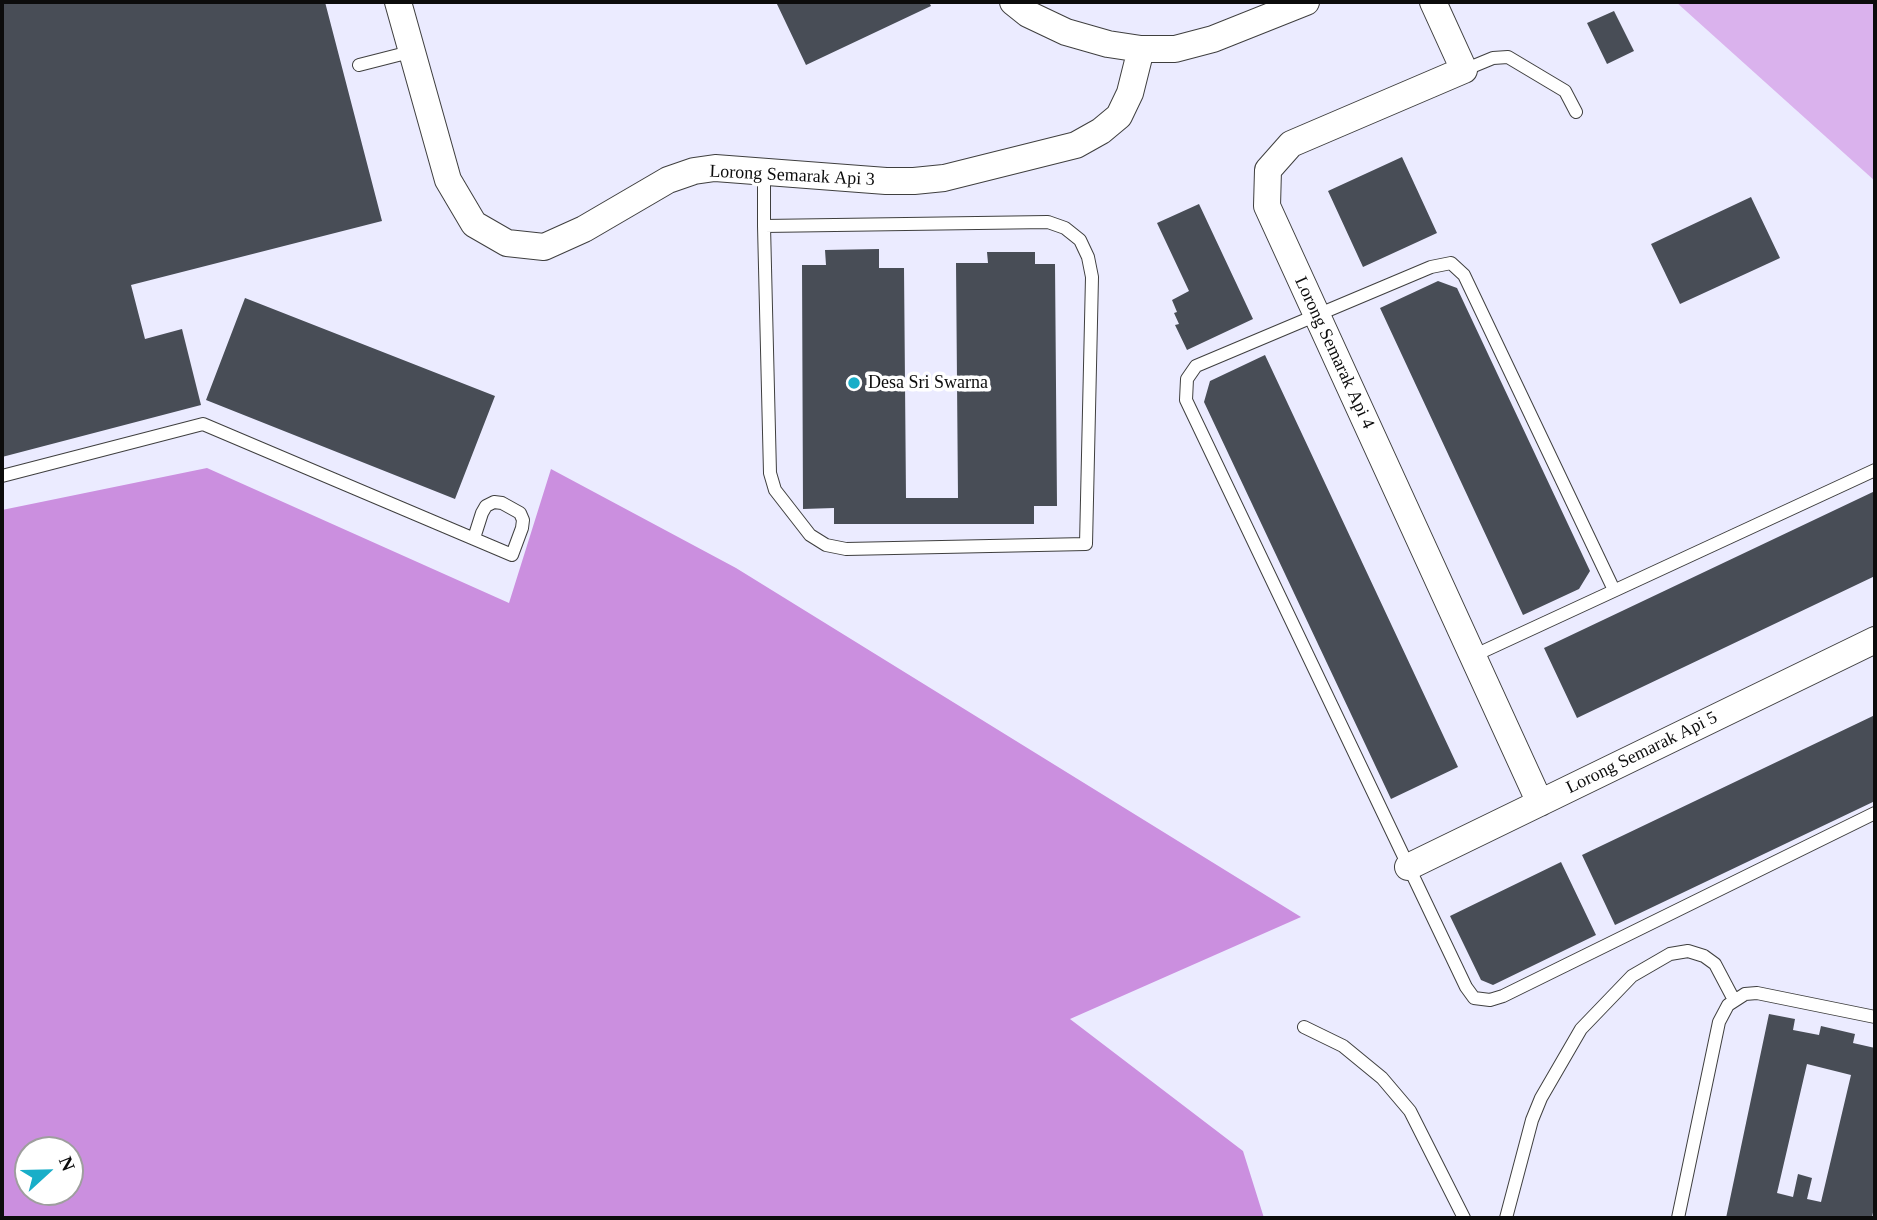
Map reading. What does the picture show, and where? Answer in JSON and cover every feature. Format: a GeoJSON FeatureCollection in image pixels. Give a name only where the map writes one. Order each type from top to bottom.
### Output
{"type":"FeatureCollection","features":[{"type":"Feature","properties":{"kind":"street","name":"Lorong Semarak Api 3"},"geometry":{"type":"LineString","coordinates":[[398,2],[448,180],[474,224],[507,243],[544,247],[584,229],[668,180],[694,171],[715,168],[914,181],[944,178],[1076,145],[1101,131],[1119,116],[1130,93],[1141,49]]}},
{"type":"Feature","properties":{"kind":"street"},"geometry":{"type":"LineString","coordinates":[[1013,2],[1028,14],[1066,32],[1108,44],[1141,49],[1175,49],[1213,39],[1277,8],[1306,2]]}},
{"type":"Feature","properties":{"kind":"street"},"geometry":{"type":"LineString","coordinates":[[1433,2],[1464,70]]}},
{"type":"Feature","properties":{"kind":"street","name":"Lorong Semarak Api 4"},"geometry":{"type":"LineString","coordinates":[[1464,70],[1291,144],[1268,170],[1267,206],[1540,803]]}},
{"type":"Feature","properties":{"kind":"street","name":"Lorong Semarak Api 5"},"geometry":{"type":"LineString","coordinates":[[1408,867],[1875,640]]}},
{"type":"Feature","properties":{"kind":"lane"},"geometry":{"type":"LineString","coordinates":[[359,65],[410,52]]}},
{"type":"Feature","properties":{"kind":"lane"},"geometry":{"type":"LineString","coordinates":[[1464,70],[1493,58],[1508,57],[1565,91],[1576,113]]}},
{"type":"Feature","properties":{"kind":"lane"},"geometry":{"type":"LineString","coordinates":[[764,172],[764,226],[770,474],[775,490],[810,535],[826,545],[846,549],[1086,544],[1092,277],[1088,257],[1080,240],[1065,228],[1048,222],[764,226]]}},
{"type":"Feature","properties":{"kind":"lane"},"geometry":{"type":"LineString","coordinates":[[1614,590],[1464,275],[1451,263],[1431,267],[1196,366],[1187,379],[1186,400],[1408,867],[1466,987],[1474,998],[1490,1000],[1503,996],[1875,813]]}},
{"type":"Feature","properties":{"kind":"lane"},"geometry":{"type":"LineString","coordinates":[[2,476],[203,424],[512,555],[522,528],[520,513],[502,503],[494,502],[486,506],[474,538]]}},
{"type":"Feature","properties":{"kind":"lane"},"geometry":{"type":"LineString","coordinates":[[1473,656],[1875,470]]}},
{"type":"Feature","properties":{"kind":"lane"},"geometry":{"type":"LineString","coordinates":[[1506,1218],[1532,1120],[1541,1098],[1581,1029],[1632,976],[1671,954],[1688,951],[1704,956],[1715,964],[1734,1000]]}},
{"type":"Feature","properties":{"kind":"lane"},"geometry":{"type":"LineString","coordinates":[[1678,1218],[1719,1022],[1728,1005],[1745,994],[1757,993],[1875,1017]]}},
{"type":"Feature","properties":{"kind":"lane"},"geometry":{"type":"LineString","coordinates":[[1304,1027],[1343,1046],[1382,1078],[1410,1111],[1464,1218]]}},
{"type":"Feature","properties":{"kind":"shaded area"},"geometry":{"type":"Polygon","coordinates":[[[1676,2],[1875,2],[1875,181],[1676,2]]]}},
{"type":"Feature","properties":{"kind":"shaded area"},"geometry":{"type":"Polygon","coordinates":[[[207,468],[509,603],[551,469],[736,568],[1301,917],[1070,1019],[1243,1151],[1264,1218],[2,1218],[2,510],[207,468]]]}},
{"type":"Feature","properties":{"kind":"building"},"geometry":{"type":"Polygon","coordinates":[[[2,2],[325,2],[382,221],[131,285],[145,339],[182,329],[201,405],[2,457],[2,2]]]}},
{"type":"Feature","properties":{"kind":"building"},"geometry":{"type":"Polygon","coordinates":[[[776,2],[929,2],[931,6],[806,65],[776,2]]]}},
{"type":"Feature","properties":{"kind":"building"},"geometry":{"type":"Polygon","coordinates":[[[1614,11],[1634,51],[1607,64],[1587,23],[1614,11]]]}},
{"type":"Feature","properties":{"kind":"building"},"geometry":{"type":"Polygon","coordinates":[[[1402,157],[1437,233],[1363,267],[1328,191],[1402,157]]]}},
{"type":"Feature","properties":{"kind":"building"},"geometry":{"type":"Polygon","coordinates":[[[1751,197],[1780,258],[1680,304],[1651,244],[1751,197]]]}},
{"type":"Feature","properties":{"kind":"building"},"geometry":{"type":"Polygon","coordinates":[[[1199,204],[1253,319],[1187,350],[1175,325],[1179,324],[1172,300],[1189,291],[1157,223],[1199,204]]]}},
{"type":"Feature","properties":{"kind":"building","name":"Desa Sri Swarna"},"geometry":{"type":"Polygon","coordinates":[[[879,249],[879,268],[904,268],[906,498],[958,498],[956,263],[988,263],[987,252],[1035,252],[1035,264],[1055,264],[1057,506],[1034,506],[1034,524],[834,524],[834,508],[803,509],[802,265],[826,265],[825,250],[879,249]]]}},
{"type":"Feature","properties":{"kind":"building"},"geometry":{"type":"Polygon","coordinates":[[[1438,281],[1457,288],[1590,571],[1579,589],[1523,615],[1380,308],[1438,281]]]}},
{"type":"Feature","properties":{"kind":"building"},"geometry":{"type":"Polygon","coordinates":[[[245,298],[495,396],[455,499],[206,400],[245,298]]]}},
{"type":"Feature","properties":{"kind":"building"},"geometry":{"type":"Polygon","coordinates":[[[1265,355],[1458,767],[1391,799],[1204,402],[1210,381],[1265,355]]]}},
{"type":"Feature","properties":{"kind":"building"},"geometry":{"type":"Polygon","coordinates":[[[1875,491],[1875,576],[1577,718],[1544,648],[1875,491]]]}},
{"type":"Feature","properties":{"kind":"building"},"geometry":{"type":"Polygon","coordinates":[[[1875,715],[1875,801],[1615,925],[1582,855],[1875,715]]]}},
{"type":"Feature","properties":{"kind":"building"},"geometry":{"type":"Polygon","coordinates":[[[1561,862],[1596,935],[1493,985],[1481,980],[1450,916],[1561,862]]]}},
{"type":"Feature","properties":{"kind":"building"},"geometry":{"type":"Polygon","coordinates":[[[1769,1014],[1795,1019],[1793,1030],[1819,1035],[1821,1026],[1855,1034],[1853,1043],[1875,1048],[1875,1201],[1872,1218],[1726,1218],[1769,1014]],[[1807,1064],[1777,1193],[1793,1197],[1798,1174],[1812,1178],[1807,1199],[1821,1202],[1851,1075],[1807,1064]]]}},
{"type":"Feature","properties":{"kind":"place","name":"Desa Sri Swarna"},"geometry":{"type":"Point","coordinates":[854,383]}}]}
